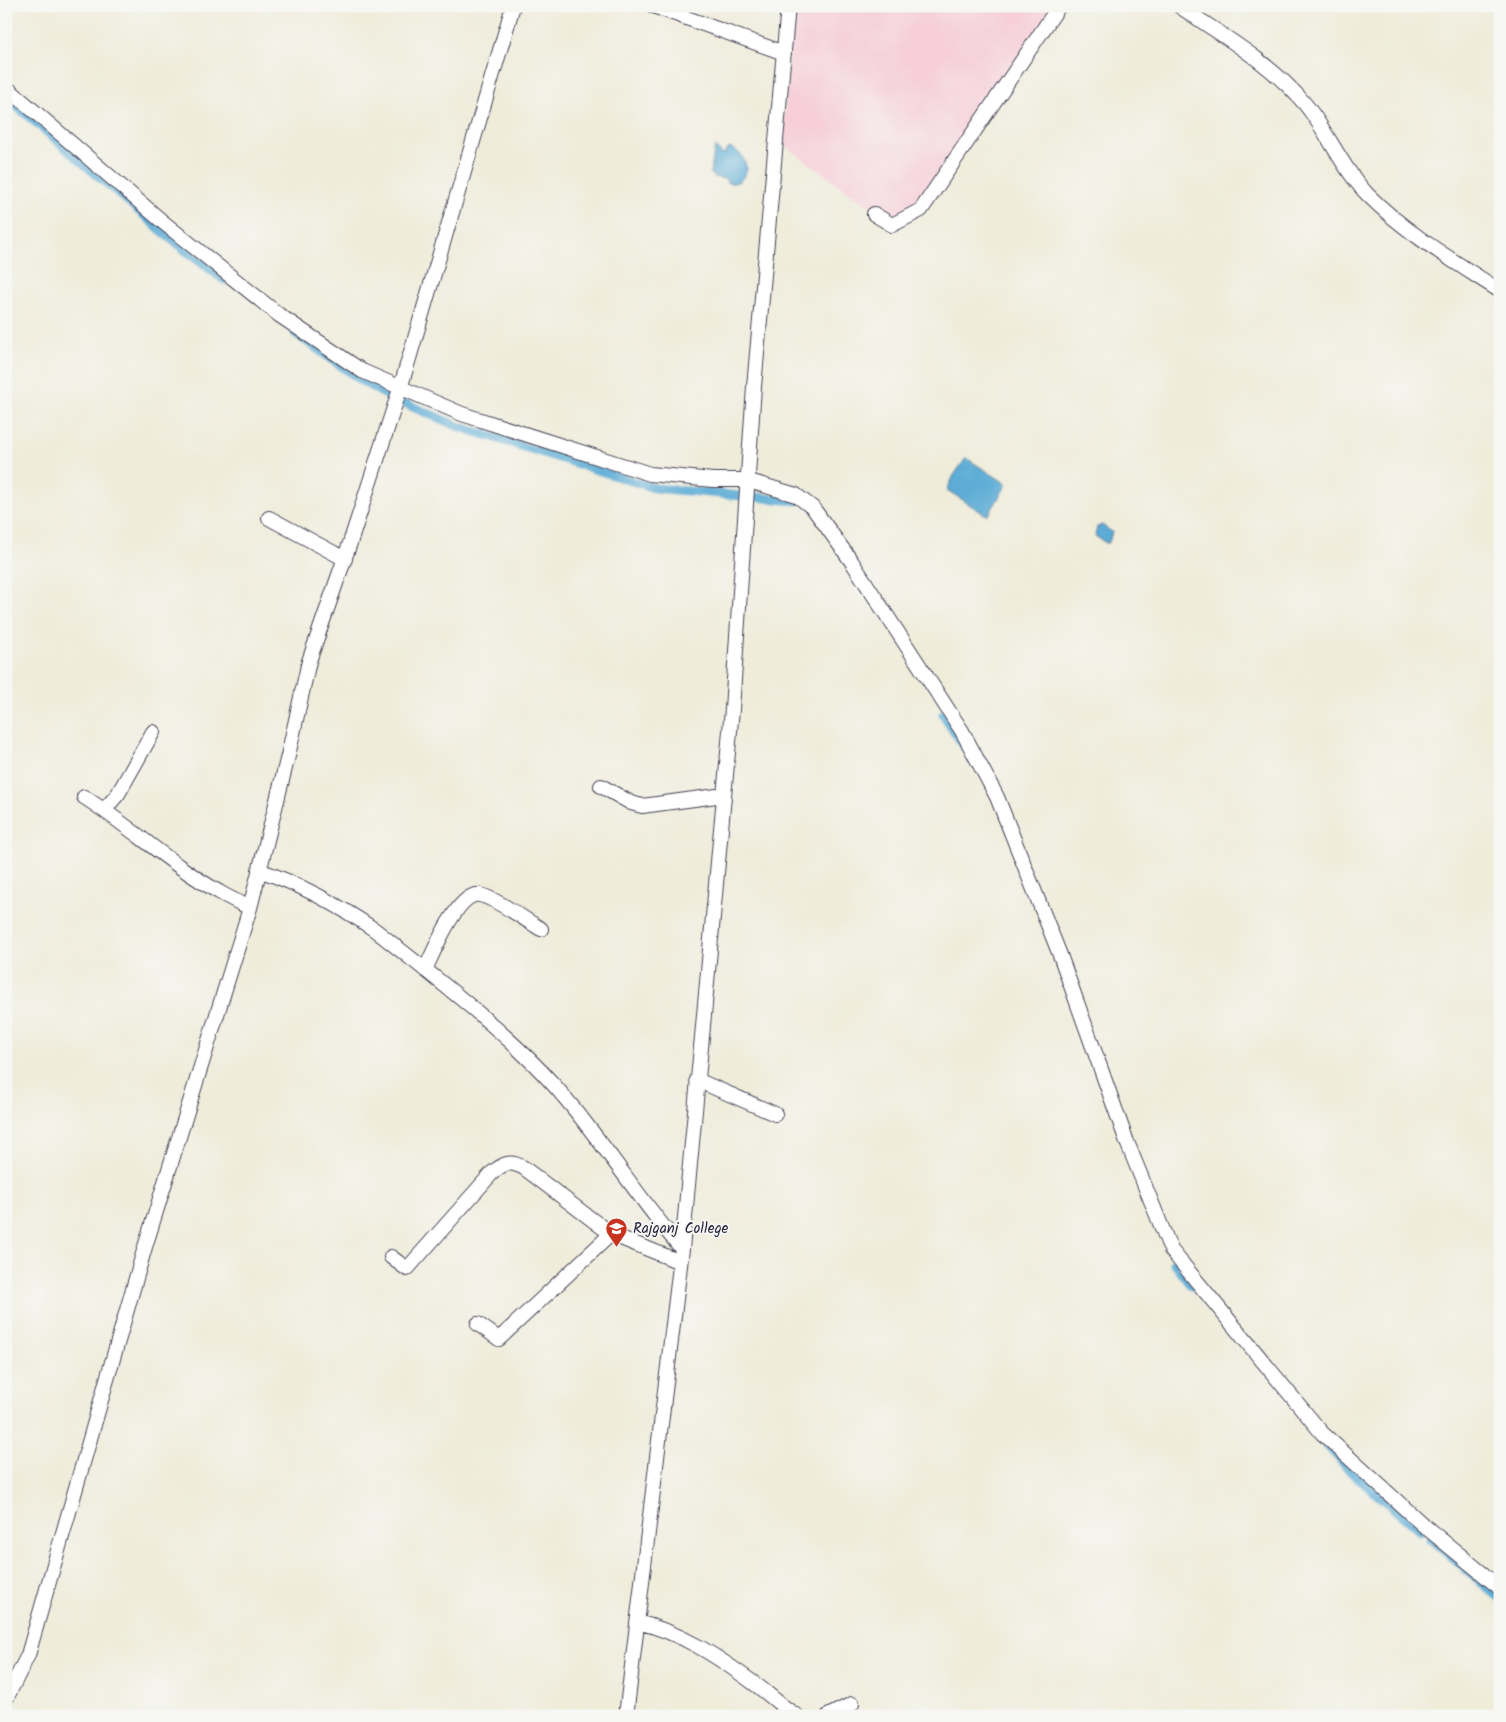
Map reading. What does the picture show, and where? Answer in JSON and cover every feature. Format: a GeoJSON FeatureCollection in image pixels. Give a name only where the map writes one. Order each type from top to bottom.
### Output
{"type":"FeatureCollection","features":[{"type":"Feature","properties":{"kind":"street"},"geometry":{"type":"LineString","coordinates":[[8,1690],[28,1655],[145,1247],[250,908],[288,756],[309,661],[345,559],[398,396],[513,6]]}},
{"type":"Feature","properties":{"kind":"street"},"geometry":{"type":"LineString","coordinates":[[653,6],[784,53]]}},
{"type":"Feature","properties":{"kind":"street"},"geometry":{"type":"LineString","coordinates":[[626,1716],[681,1255],[724,795],[746,489],[788,6]]}},
{"type":"Feature","properties":{"kind":"street"},"geometry":{"type":"LineString","coordinates":[[874,214],[892,225],[921,210],[1059,6]]}},
{"type":"Feature","properties":{"kind":"street"},"geometry":{"type":"LineString","coordinates":[[1179,6],[1238,46],[1292,89],[1307,106],[1347,170],[1386,212],[1437,251],[1500,291]]}},
{"type":"Feature","properties":{"kind":"street"},"geometry":{"type":"LineString","coordinates":[[6,87],[164,223],[279,315],[398,396],[462,414],[650,474],[713,480],[746,489],[796,495],[813,508],[852,562],[962,731],[997,797],[1028,872],[1127,1142],[1171,1250],[1322,1433],[1422,1524],[1500,1588]]}},
{"type":"Feature","properties":{"kind":"street"},"geometry":{"type":"LineString","coordinates":[[268,518],[345,559]]}},
{"type":"Feature","properties":{"kind":"street"},"geometry":{"type":"LineString","coordinates":[[105,809],[118,794],[153,732]]}},
{"type":"Feature","properties":{"kind":"street"},"geometry":{"type":"LineString","coordinates":[[601,786],[631,803],[642,806],[724,795]]}},
{"type":"Feature","properties":{"kind":"street"},"geometry":{"type":"LineString","coordinates":[[84,797],[105,809],[140,837],[218,892],[250,908]]}},
{"type":"Feature","properties":{"kind":"street"},"geometry":{"type":"LineString","coordinates":[[259,870],[282,879],[353,915],[425,970],[534,1064],[583,1120],[681,1255]]}},
{"type":"Feature","properties":{"kind":"street"},"geometry":{"type":"LineString","coordinates":[[425,970],[456,909],[472,896],[479,895],[489,899],[541,929]]}},
{"type":"Feature","properties":{"kind":"street"},"geometry":{"type":"LineString","coordinates":[[697,1080],[774,1114]]}},
{"type":"Feature","properties":{"kind":"street"},"geometry":{"type":"LineString","coordinates":[[391,1257],[407,1269],[492,1173],[507,1163],[517,1164],[524,1168],[611,1234],[681,1255]]}},
{"type":"Feature","properties":{"kind":"street"},"geometry":{"type":"LineString","coordinates":[[478,1324],[500,1339],[611,1234]]}},
{"type":"Feature","properties":{"kind":"street"},"geometry":{"type":"LineString","coordinates":[[637,1622],[666,1629],[690,1642],[742,1675],[797,1716]]}},
{"type":"Feature","properties":{"kind":"street"},"geometry":{"type":"LineString","coordinates":[[828,1716],[852,1704]]}},
{"type":"Feature","properties":{"kind":"shaded area"},"geometry":{"type":"Polygon","coordinates":[[[793,6],[1053,6],[918,208],[891,222],[782,144],[793,6]]]}},
{"type":"Feature","properties":{"kind":"water"},"geometry":{"type":"Polygon","coordinates":[[[715,147],[723,155],[729,148],[741,156],[747,169],[740,180],[735,183],[728,183],[726,179],[714,177],[710,173],[715,147]]]}},
{"type":"Feature","properties":{"kind":"water"},"geometry":{"type":"Polygon","coordinates":[[[966,458],[1007,484],[989,514],[986,515],[947,490],[954,475],[966,458]]]}},
{"type":"Feature","properties":{"kind":"water"},"geometry":{"type":"Polygon","coordinates":[[[1102,525],[1112,532],[1109,543],[1095,536],[1097,527],[1102,525]]]}},
{"type":"Feature","properties":{"kind":"waterway"},"geometry":{"type":"LineString","coordinates":[[6,97],[182,248],[224,280]]}},
{"type":"Feature","properties":{"kind":"waterway"},"geometry":{"type":"LineString","coordinates":[[295,333],[365,383],[388,396],[457,426],[654,488],[796,501]]}},
{"type":"Feature","properties":{"kind":"waterway"},"geometry":{"type":"LineString","coordinates":[[943,714],[963,745]]}},
{"type":"Feature","properties":{"kind":"waterway"},"geometry":{"type":"LineString","coordinates":[[1174,1263],[1192,1286]]}},
{"type":"Feature","properties":{"kind":"waterway"},"geometry":{"type":"LineString","coordinates":[[1321,1439],[1351,1472],[1420,1531]]}},
{"type":"Feature","properties":{"kind":"waterway"},"geometry":{"type":"LineString","coordinates":[[1430,1539],[1500,1598]]}},
{"type":"Feature","properties":{"kind":"place","name":"Rajganj College"},"geometry":{"type":"Point","coordinates":[617,1247]}}]}
